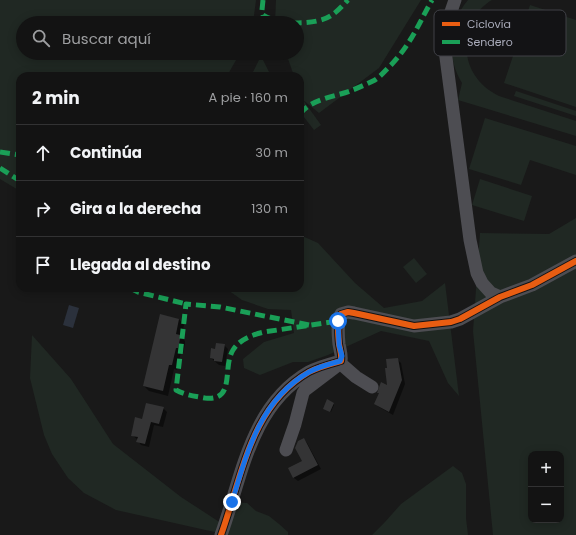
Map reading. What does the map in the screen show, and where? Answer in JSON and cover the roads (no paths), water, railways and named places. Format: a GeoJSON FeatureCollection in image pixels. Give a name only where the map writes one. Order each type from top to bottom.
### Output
{"type":"FeatureCollection","features":[{"type":"Feature","properties":{"kind":"street"},"geometry":{"type":"LineString","coordinates":[[452,10],[455,0]]}},
{"type":"Feature","properties":{"kind":"street"},"geometry":{"type":"LineString","coordinates":[[446,56],[470,240],[477,274],[482,283],[491,293],[500,297]]}},
{"type":"Feature","properties":{"kind":"street"},"geometry":{"type":"LineString","coordinates":[[286,450],[303,393],[340,362],[342,356],[339,345],[338,321],[341,314],[348,312],[414,326],[440,324],[460,320],[500,297],[532,285],[576,261]]}},
{"type":"Feature","properties":{"kind":"street"},"geometry":{"type":"LineString","coordinates":[[340,362],[372,387]]}},
{"type":"Feature","properties":{"kind":"street"},"geometry":{"type":"LineString","coordinates":[[221,535],[250,445],[267,411],[286,388],[310,371],[340,362]]}}]}
